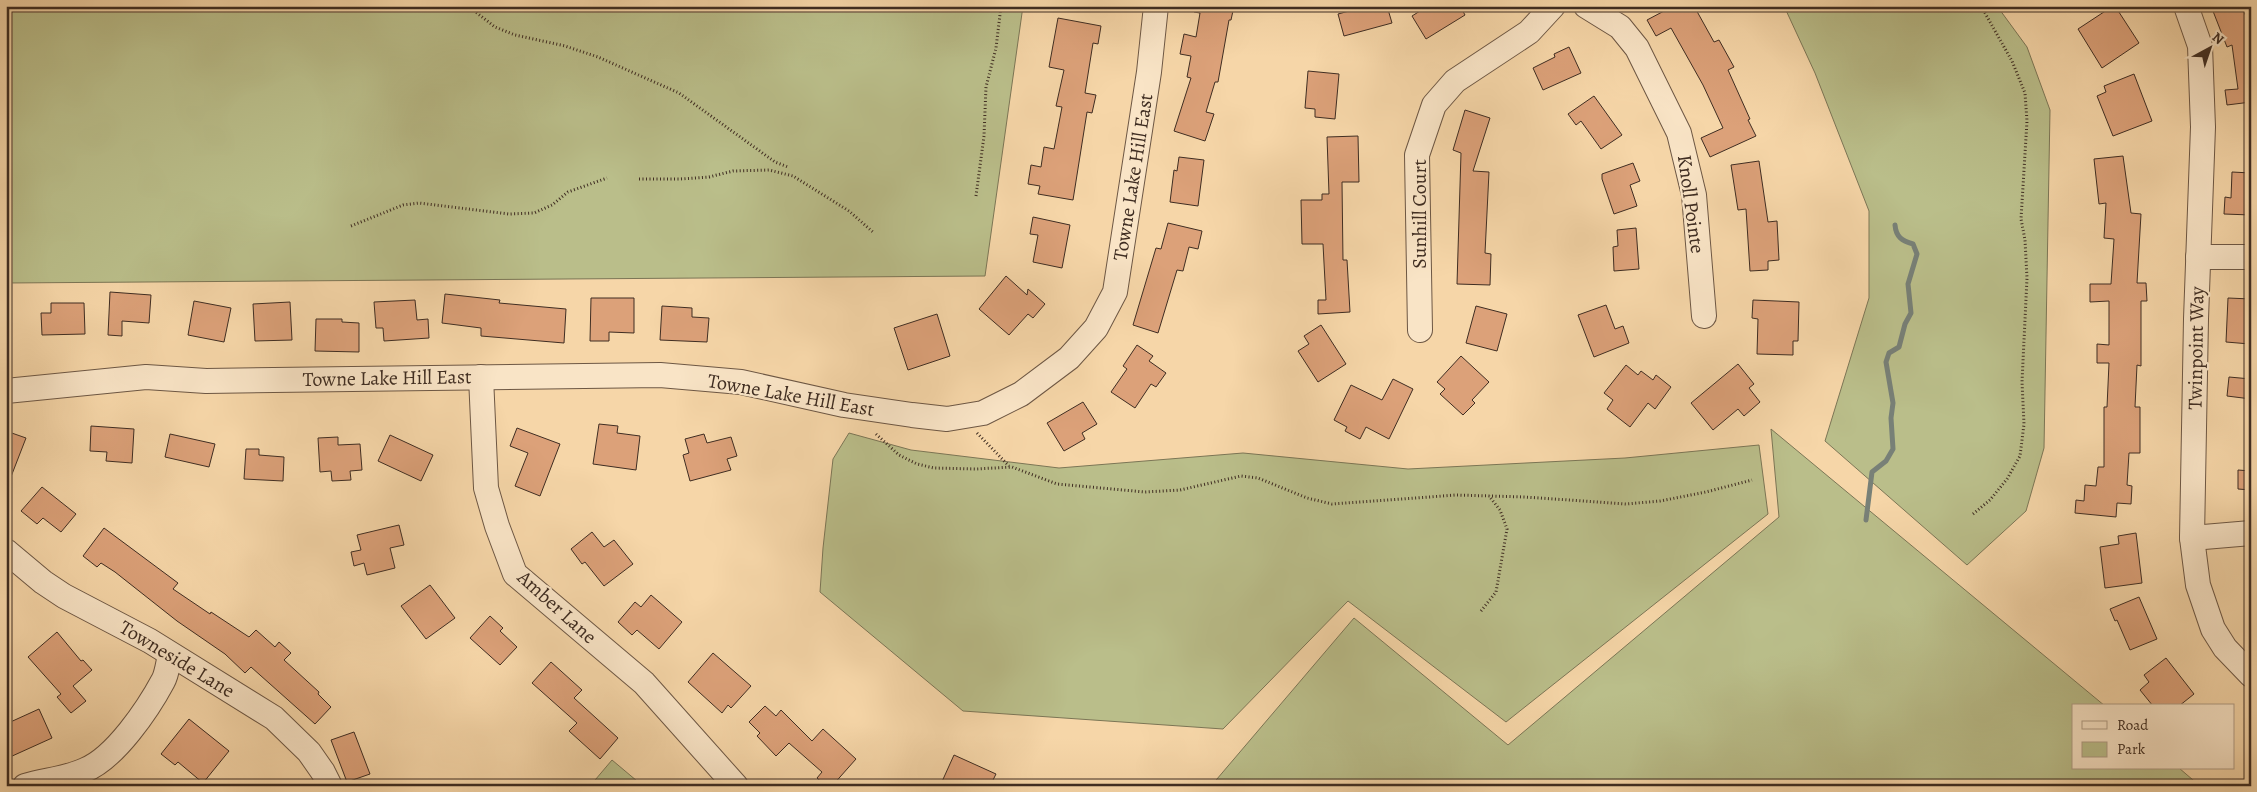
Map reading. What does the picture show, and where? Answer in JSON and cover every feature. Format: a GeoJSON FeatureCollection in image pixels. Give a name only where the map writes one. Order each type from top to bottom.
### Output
{"type":"FeatureCollection","features":[{"type":"Feature","properties":{"kind":"street","name":"Towne Lake Hill East"},"geometry":{"type":"LineString","coordinates":[[6,391],[146,377],[206,381],[660,375],[740,382],[844,405],[946,419],[983,413],[1021,394],[1069,358],[1096,328],[1115,292],[1149,72],[1156,6]]}},
{"type":"Feature","properties":{"kind":"street","name":"Sunhill Court"},"geometry":{"type":"LineString","coordinates":[[1420,330],[1417,155],[1434,105],[1455,81],[1529,32],[1553,6]]}},
{"type":"Feature","properties":{"kind":"street","name":"Knoll Pointe"},"geometry":{"type":"LineString","coordinates":[[1586,6],[1620,27],[1637,48],[1679,133],[1694,195],[1704,316]]}},
{"type":"Feature","properties":{"kind":"street","name":"Twinpoint Way"},"geometry":{"type":"LineString","coordinates":[[2186,6],[2200,46],[2204,127],[2198,258],[2192,538],[2198,586],[2213,629],[2225,648],[2251,675]]}},
{"type":"Feature","properties":{"kind":"street"},"geometry":{"type":"LineString","coordinates":[[2198,258],[2251,257]]}},
{"type":"Feature","properties":{"kind":"street","name":"Amber Lane"},"geometry":{"type":"LineString","coordinates":[[480,377],[486,488],[497,526],[515,574],[644,683],[736,786]]}},
{"type":"Feature","properties":{"kind":"street"},"geometry":{"type":"LineString","coordinates":[[2192,538],[2251,532]]}},
{"type":"Feature","properties":{"kind":"street","name":"Towneside Lane"},"geometry":{"type":"LineString","coordinates":[[6,551],[43,582],[64,596],[129,629],[274,718],[309,752],[330,786]]}},
{"type":"Feature","properties":{"kind":"street"},"geometry":{"type":"LineString","coordinates":[[25,786],[62,778],[85,770],[112,751],[142,713],[164,680],[170,655]]}},
{"type":"Feature","properties":{"kind":"path"},"geometry":{"type":"LineString","coordinates":[[468,6],[495,27],[515,35],[565,46],[598,57],[679,93],[774,162],[788,167]]}},
{"type":"Feature","properties":{"kind":"path"},"geometry":{"type":"LineString","coordinates":[[976,196],[984,136],[986,87],[996,48],[1001,6]]}},
{"type":"Feature","properties":{"kind":"path"},"geometry":{"type":"LineString","coordinates":[[1973,514],[1990,500],[2007,480],[2020,456],[2024,424],[2022,382],[2027,278],[2025,240],[2021,219],[2027,121],[2025,93],[2012,61],[1980,6]]}},
{"type":"Feature","properties":{"kind":"path"},"geometry":{"type":"LineString","coordinates":[[639,179],[709,177],[733,171],[769,170],[793,176],[849,211],[874,233]]}},
{"type":"Feature","properties":{"kind":"path"},"geometry":{"type":"LineString","coordinates":[[351,226],[403,205],[420,203],[509,214],[534,213],[552,205],[568,192],[607,178]]}},
{"type":"Feature","properties":{"kind":"path"},"geometry":{"type":"LineString","coordinates":[[973,430],[1010,466],[1056,484],[1145,492],[1180,490],[1241,476],[1258,478],[1307,498],[1332,504],[1446,496],[1489,496],[1626,504],[1706,492],[1752,480]]}},
{"type":"Feature","properties":{"kind":"path"},"geometry":{"type":"LineString","coordinates":[[876,434],[899,454],[917,464],[954,469],[1010,466]]}},
{"type":"Feature","properties":{"kind":"path"},"geometry":{"type":"LineString","coordinates":[[1481,611],[1496,592],[1507,529],[1500,510],[1489,496]]}},
{"type":"Feature","properties":{"kind":"green space"},"geometry":{"type":"Polygon","coordinates":[[[6,6],[1023,6],[985,276],[6,283],[6,6]]]}},
{"type":"Feature","properties":{"kind":"green space"},"geometry":{"type":"Polygon","coordinates":[[[1784,6],[1997,6],[2027,47],[2050,110],[2044,448],[2026,511],[1967,565],[1825,441],[1869,298],[1869,211],[1815,73],[1784,6]]]}},
{"type":"Feature","properties":{"kind":"green space"},"geometry":{"type":"Polygon","coordinates":[[[1771,429],[2103,704],[2072,704],[2072,770],[2181,770],[2200,786],[1211,786],[1354,618],[1508,745],[1779,517],[1771,429]]]}},
{"type":"Feature","properties":{"kind":"green space"},"geometry":{"type":"Polygon","coordinates":[[[849,433],[911,450],[1059,468],[1243,453],[1408,469],[1625,458],[1759,445],[1768,514],[1506,722],[1348,601],[1223,729],[963,711],[820,592],[833,459],[849,433]]]}},
{"type":"Feature","properties":{"kind":"green space"},"geometry":{"type":"Polygon","coordinates":[[[612,760],[643,786],[590,786],[612,760]]]}},
{"type":"Feature","properties":{"kind":"building"},"geometry":{"type":"Polygon","coordinates":[[[1194,6],[1234,6],[1231,20],[1229,20],[1218,82],[1215,82],[1206,112],[1214,114],[1205,141],[1174,131],[1191,78],[1187,77],[1191,56],[1180,54],[1184,34],[1196,37],[1200,13],[1194,12],[1194,6]]]}},
{"type":"Feature","properties":{"kind":"building"},"geometry":{"type":"Polygon","coordinates":[[[1368,6],[1387,6],[1392,23],[1344,36],[1338,14],[1368,6]]]}},
{"type":"Feature","properties":{"kind":"building"},"geometry":{"type":"Polygon","coordinates":[[[1428,6],[1460,6],[1465,15],[1426,39],[1412,16],[1428,6]]]}},
{"type":"Feature","properties":{"kind":"building"},"geometry":{"type":"Polygon","coordinates":[[[1661,6],[1694,6],[1714,42],[1719,40],[1734,67],[1728,70],[1756,136],[1710,157],[1701,138],[1723,128],[1703,85],[1671,28],[1656,36],[1647,20],[1664,11],[1661,6]]]}},
{"type":"Feature","properties":{"kind":"building"},"geometry":{"type":"Polygon","coordinates":[[[2115,6],[2139,43],[2102,68],[2078,29],[2115,6]]]}},
{"type":"Feature","properties":{"kind":"building"},"geometry":{"type":"Polygon","coordinates":[[[2211,6],[2242,6],[2251,30],[2251,102],[2227,105],[2225,90],[2238,89],[2232,45],[2227,47],[2211,6]]]}},
{"type":"Feature","properties":{"kind":"building"},"geometry":{"type":"Polygon","coordinates":[[[1058,18],[1101,26],[1098,44],[1093,43],[1085,93],[1096,95],[1092,113],[1087,112],[1073,200],[1038,194],[1040,186],[1028,184],[1031,165],[1041,167],[1044,147],[1054,149],[1062,107],[1056,106],[1064,70],[1049,67],[1058,18]]]}},
{"type":"Feature","properties":{"kind":"building"},"geometry":{"type":"Polygon","coordinates":[[[1569,47],[1581,73],[1543,90],[1533,68],[1555,57],[1554,54],[1569,47]]]}},
{"type":"Feature","properties":{"kind":"building"},"geometry":{"type":"Polygon","coordinates":[[[1308,71],[1339,74],[1335,119],[1315,117],[1315,109],[1305,108],[1308,71]]]}},
{"type":"Feature","properties":{"kind":"building"},"geometry":{"type":"Polygon","coordinates":[[[2134,74],[2152,121],[2113,136],[2097,96],[2106,92],[2104,86],[2134,74]]]}},
{"type":"Feature","properties":{"kind":"building"},"geometry":{"type":"Polygon","coordinates":[[[1594,96],[1622,135],[1601,149],[1581,121],[1576,125],[1568,114],[1594,96]]]}},
{"type":"Feature","properties":{"kind":"building"},"geometry":{"type":"Polygon","coordinates":[[[1465,110],[1490,118],[1473,171],[1489,172],[1485,253],[1491,254],[1490,285],[1457,284],[1461,153],[1453,150],[1465,110]]]}},
{"type":"Feature","properties":{"kind":"building"},"geometry":{"type":"Polygon","coordinates":[[[1358,136],[1359,182],[1342,182],[1343,260],[1347,260],[1350,312],[1318,314],[1318,300],[1326,300],[1323,244],[1302,244],[1301,200],[1322,200],[1322,194],[1329,194],[1327,137],[1358,136]]]}},
{"type":"Feature","properties":{"kind":"building"},"geometry":{"type":"Polygon","coordinates":[[[2123,156],[2131,213],[2141,214],[2137,283],[2146,283],[2147,301],[2141,301],[2141,366],[2137,365],[2135,407],[2140,407],[2140,453],[2129,453],[2127,485],[2132,486],[2131,504],[2117,503],[2116,517],[2075,513],[2076,500],[2084,501],[2085,485],[2096,486],[2098,467],[2104,467],[2104,407],[2107,407],[2109,363],[2097,363],[2097,344],[2109,345],[2109,301],[2090,302],[2090,284],[2111,284],[2114,239],[2104,238],[2106,203],[2099,204],[2094,159],[2123,156]]]}},
{"type":"Feature","properties":{"kind":"building"},"geometry":{"type":"Polygon","coordinates":[[[1179,157],[1204,160],[1198,206],[1170,202],[1174,170],[1177,171],[1179,157]]]}},
{"type":"Feature","properties":{"kind":"building"},"geometry":{"type":"Polygon","coordinates":[[[1759,161],[1768,222],[1777,221],[1779,260],[1768,261],[1768,270],[1750,271],[1746,209],[1738,210],[1731,165],[1759,161]]]}},
{"type":"Feature","properties":{"kind":"building"},"geometry":{"type":"Polygon","coordinates":[[[1633,163],[1640,181],[1630,185],[1637,206],[1614,214],[1602,174],[1633,163]]]}},
{"type":"Feature","properties":{"kind":"building"},"geometry":{"type":"Polygon","coordinates":[[[2232,172],[2251,173],[2251,215],[2224,214],[2225,197],[2231,198],[2232,172]]]}},
{"type":"Feature","properties":{"kind":"building"},"geometry":{"type":"Polygon","coordinates":[[[1033,217],[1070,225],[1062,268],[1033,262],[1038,235],[1030,234],[1033,217]]]}},
{"type":"Feature","properties":{"kind":"building"},"geometry":{"type":"Polygon","coordinates":[[[1168,223],[1202,231],[1198,249],[1189,247],[1183,271],[1177,270],[1158,333],[1133,325],[1156,248],[1161,249],[1168,223]]]}},
{"type":"Feature","properties":{"kind":"building"},"geometry":{"type":"Polygon","coordinates":[[[1636,228],[1639,269],[1614,271],[1613,247],[1618,246],[1617,230],[1636,228]]]}},
{"type":"Feature","properties":{"kind":"building"},"geometry":{"type":"Polygon","coordinates":[[[1006,276],[1027,295],[1028,289],[1045,304],[1033,318],[1028,314],[1009,335],[979,309],[1006,276]]]}},
{"type":"Feature","properties":{"kind":"building"},"geometry":{"type":"Polygon","coordinates":[[[110,292],[151,295],[149,323],[122,321],[122,336],[108,335],[110,292]]]}},
{"type":"Feature","properties":{"kind":"building"},"geometry":{"type":"Polygon","coordinates":[[[445,294],[500,300],[499,303],[566,309],[564,343],[481,336],[481,328],[442,323],[445,294]]]}},
{"type":"Feature","properties":{"kind":"building"},"geometry":{"type":"Polygon","coordinates":[[[591,298],[634,298],[634,333],[609,332],[609,341],[590,341],[591,298]]]}},
{"type":"Feature","properties":{"kind":"building"},"geometry":{"type":"Polygon","coordinates":[[[2228,298],[2251,299],[2250,344],[2226,342],[2228,298]]]}},
{"type":"Feature","properties":{"kind":"building"},"geometry":{"type":"Polygon","coordinates":[[[415,300],[417,320],[428,319],[429,338],[384,341],[383,328],[376,328],[374,302],[415,300]]]}},
{"type":"Feature","properties":{"kind":"building"},"geometry":{"type":"Polygon","coordinates":[[[1753,300],[1799,302],[1798,341],[1793,341],[1793,355],[1757,354],[1758,319],[1752,318],[1753,300]]]}},
{"type":"Feature","properties":{"kind":"building"},"geometry":{"type":"Polygon","coordinates":[[[194,301],[231,308],[224,342],[188,335],[194,301]]]}},
{"type":"Feature","properties":{"kind":"building"},"geometry":{"type":"Polygon","coordinates":[[[290,302],[292,340],[255,341],[253,304],[290,302]]]}},
{"type":"Feature","properties":{"kind":"building"},"geometry":{"type":"Polygon","coordinates":[[[51,303],[84,303],[85,334],[42,335],[41,313],[51,313],[51,303]]]}},
{"type":"Feature","properties":{"kind":"building"},"geometry":{"type":"Polygon","coordinates":[[[1606,305],[1615,329],[1623,326],[1629,343],[1594,357],[1578,315],[1606,305]]]}},
{"type":"Feature","properties":{"kind":"building"},"geometry":{"type":"Polygon","coordinates":[[[662,306],[692,308],[692,317],[709,318],[707,342],[660,340],[662,306]]]}},
{"type":"Feature","properties":{"kind":"building"},"geometry":{"type":"Polygon","coordinates":[[[1476,306],[1507,314],[1497,351],[1466,343],[1476,306]]]}},
{"type":"Feature","properties":{"kind":"building"},"geometry":{"type":"Polygon","coordinates":[[[937,314],[950,356],[908,370],[894,328],[937,314]]]}},
{"type":"Feature","properties":{"kind":"building"},"geometry":{"type":"Polygon","coordinates":[[[316,319],[342,319],[342,322],[359,323],[359,352],[315,351],[316,319]]]}},
{"type":"Feature","properties":{"kind":"building"},"geometry":{"type":"Polygon","coordinates":[[[1321,325],[1346,364],[1318,382],[1298,351],[1309,344],[1304,336],[1321,325]]]}},
{"type":"Feature","properties":{"kind":"building"},"geometry":{"type":"Polygon","coordinates":[[[1137,345],[1153,356],[1149,361],[1166,373],[1156,387],[1151,384],[1135,408],[1111,392],[1127,369],[1123,366],[1137,345]]]}},
{"type":"Feature","properties":{"kind":"building"},"geometry":{"type":"Polygon","coordinates":[[[1461,356],[1489,382],[1472,400],[1475,403],[1463,415],[1440,394],[1445,389],[1437,382],[1461,356]]]}},
{"type":"Feature","properties":{"kind":"building"},"geometry":{"type":"Polygon","coordinates":[[[1738,364],[1754,384],[1749,388],[1760,402],[1744,416],[1738,409],[1713,430],[1691,403],[1738,364]]]}},
{"type":"Feature","properties":{"kind":"building"},"geometry":{"type":"Polygon","coordinates":[[[1626,365],[1638,375],[1641,371],[1653,380],[1656,375],[1671,387],[1655,409],[1648,403],[1630,427],[1607,409],[1613,400],[1604,393],[1626,365]]]}},
{"type":"Feature","properties":{"kind":"building"},"geometry":{"type":"Polygon","coordinates":[[[2229,377],[2251,379],[2251,399],[2227,396],[2229,377]]]}},
{"type":"Feature","properties":{"kind":"building"},"geometry":{"type":"Polygon","coordinates":[[[1393,379],[1413,389],[1389,439],[1366,427],[1360,439],[1345,431],[1347,427],[1334,420],[1351,385],[1382,400],[1393,379]]]}},
{"type":"Feature","properties":{"kind":"building"},"geometry":{"type":"Polygon","coordinates":[[[1083,402],[1097,424],[1082,433],[1085,439],[1064,451],[1047,423],[1083,402]]]}},
{"type":"Feature","properties":{"kind":"building"},"geometry":{"type":"Polygon","coordinates":[[[599,424],[618,426],[617,433],[640,436],[636,470],[593,464],[599,424]]]}},
{"type":"Feature","properties":{"kind":"building"},"geometry":{"type":"Polygon","coordinates":[[[91,426],[134,429],[132,463],[106,461],[107,452],[90,451],[91,426]]]}},
{"type":"Feature","properties":{"kind":"building"},"geometry":{"type":"Polygon","coordinates":[[[517,428],[560,444],[540,496],[515,486],[528,453],[510,446],[517,428]]]}},
{"type":"Feature","properties":{"kind":"building"},"geometry":{"type":"Polygon","coordinates":[[[6,431],[26,438],[7,487],[6,486],[6,431]]]}},
{"type":"Feature","properties":{"kind":"building"},"geometry":{"type":"Polygon","coordinates":[[[170,434],[215,444],[209,467],[165,457],[170,434]]]}},
{"type":"Feature","properties":{"kind":"building"},"geometry":{"type":"Polygon","coordinates":[[[704,434],[707,443],[731,437],[737,456],[727,459],[731,470],[690,481],[683,455],[689,453],[685,439],[704,434]]]}},
{"type":"Feature","properties":{"kind":"building"},"geometry":{"type":"Polygon","coordinates":[[[390,435],[433,455],[421,481],[378,461],[390,435]]]}},
{"type":"Feature","properties":{"kind":"building"},"geometry":{"type":"Polygon","coordinates":[[[338,437],[338,445],[360,444],[362,470],[350,471],[351,480],[332,481],[331,471],[320,472],[318,438],[338,437]]]}},
{"type":"Feature","properties":{"kind":"building"},"geometry":{"type":"Polygon","coordinates":[[[246,449],[259,449],[259,455],[284,457],[283,481],[244,479],[246,449]]]}},
{"type":"Feature","properties":{"kind":"building"},"geometry":{"type":"Polygon","coordinates":[[[2238,470],[2251,471],[2251,490],[2238,489],[2238,470]]]}},
{"type":"Feature","properties":{"kind":"building"},"geometry":{"type":"Polygon","coordinates":[[[42,487],[76,514],[61,532],[43,518],[37,524],[21,511],[42,487]]]}},
{"type":"Feature","properties":{"kind":"building"},"geometry":{"type":"Polygon","coordinates":[[[399,525],[404,545],[390,548],[395,568],[367,575],[364,563],[354,566],[351,552],[361,550],[357,535],[399,525]]]}},
{"type":"Feature","properties":{"kind":"building"},"geometry":{"type":"Polygon","coordinates":[[[104,528],[178,583],[173,589],[210,614],[211,612],[249,637],[256,630],[275,647],[279,642],[291,653],[284,660],[319,692],[318,694],[331,707],[315,724],[251,667],[245,673],[225,654],[177,621],[115,572],[101,563],[97,567],[83,556],[104,528]]]}},
{"type":"Feature","properties":{"kind":"building"},"geometry":{"type":"Polygon","coordinates":[[[592,532],[604,547],[614,540],[633,564],[604,586],[585,562],[582,564],[571,549],[592,532]]]}},
{"type":"Feature","properties":{"kind":"building"},"geometry":{"type":"Polygon","coordinates":[[[2136,533],[2142,583],[2105,588],[2100,547],[2119,544],[2118,536],[2136,533]]]}},
{"type":"Feature","properties":{"kind":"building"},"geometry":{"type":"Polygon","coordinates":[[[430,585],[455,618],[426,639],[401,606],[430,585]]]}},
{"type":"Feature","properties":{"kind":"building"},"geometry":{"type":"Polygon","coordinates":[[[651,595],[682,622],[659,649],[637,630],[632,635],[618,622],[635,602],[641,607],[651,595]]]}},
{"type":"Feature","properties":{"kind":"building"},"geometry":{"type":"Polygon","coordinates":[[[2139,597],[2157,639],[2130,650],[2110,609],[2139,597]]]}},
{"type":"Feature","properties":{"kind":"building"},"geometry":{"type":"Polygon","coordinates":[[[490,616],[503,628],[500,631],[517,647],[500,665],[470,638],[490,616]]]}},
{"type":"Feature","properties":{"kind":"building"},"geometry":{"type":"Polygon","coordinates":[[[57,632],[81,661],[83,660],[92,670],[73,686],[86,701],[71,713],[57,697],[61,694],[28,657],[57,632]]]}},
{"type":"Feature","properties":{"kind":"building"},"geometry":{"type":"Polygon","coordinates":[[[713,653],[751,686],[731,708],[728,705],[722,713],[688,682],[713,653]]]}},
{"type":"Feature","properties":{"kind":"building"},"geometry":{"type":"Polygon","coordinates":[[[2166,658],[2194,694],[2182,704],[2151,704],[2140,690],[2149,682],[2144,675],[2166,658]]]}},
{"type":"Feature","properties":{"kind":"building"},"geometry":{"type":"Polygon","coordinates":[[[551,662],[582,690],[574,698],[618,738],[600,759],[569,731],[577,723],[532,683],[551,662]]]}},
{"type":"Feature","properties":{"kind":"building"},"geometry":{"type":"Polygon","coordinates":[[[765,706],[776,716],[781,710],[812,741],[823,729],[856,759],[832,786],[826,786],[817,778],[822,772],[789,743],[776,756],[757,736],[760,733],[749,722],[765,706]]]}},
{"type":"Feature","properties":{"kind":"building"},"geometry":{"type":"Polygon","coordinates":[[[39,709],[52,738],[10,757],[6,749],[6,724],[39,709]]]}},
{"type":"Feature","properties":{"kind":"building"},"geometry":{"type":"Polygon","coordinates":[[[189,719],[229,751],[203,783],[178,762],[175,765],[161,754],[189,719]]]}},
{"type":"Feature","properties":{"kind":"building"},"geometry":{"type":"Polygon","coordinates":[[[354,732],[370,774],[347,782],[331,740],[354,732]]]}},
{"type":"Feature","properties":{"kind":"building"},"geometry":{"type":"Polygon","coordinates":[[[954,755],[996,774],[990,786],[940,786],[954,755]]]}},
{"type":"Feature","properties":{"kind":"waterway"},"geometry":{"type":"LineString","coordinates":[[1866,520],[1872,472],[1886,461],[1893,449],[1891,418],[1893,403],[1886,362],[1889,353],[1899,347],[1905,324],[1911,313],[1908,284],[1917,254],[1913,244],[1903,240],[1898,235],[1895,225]]}}]}
